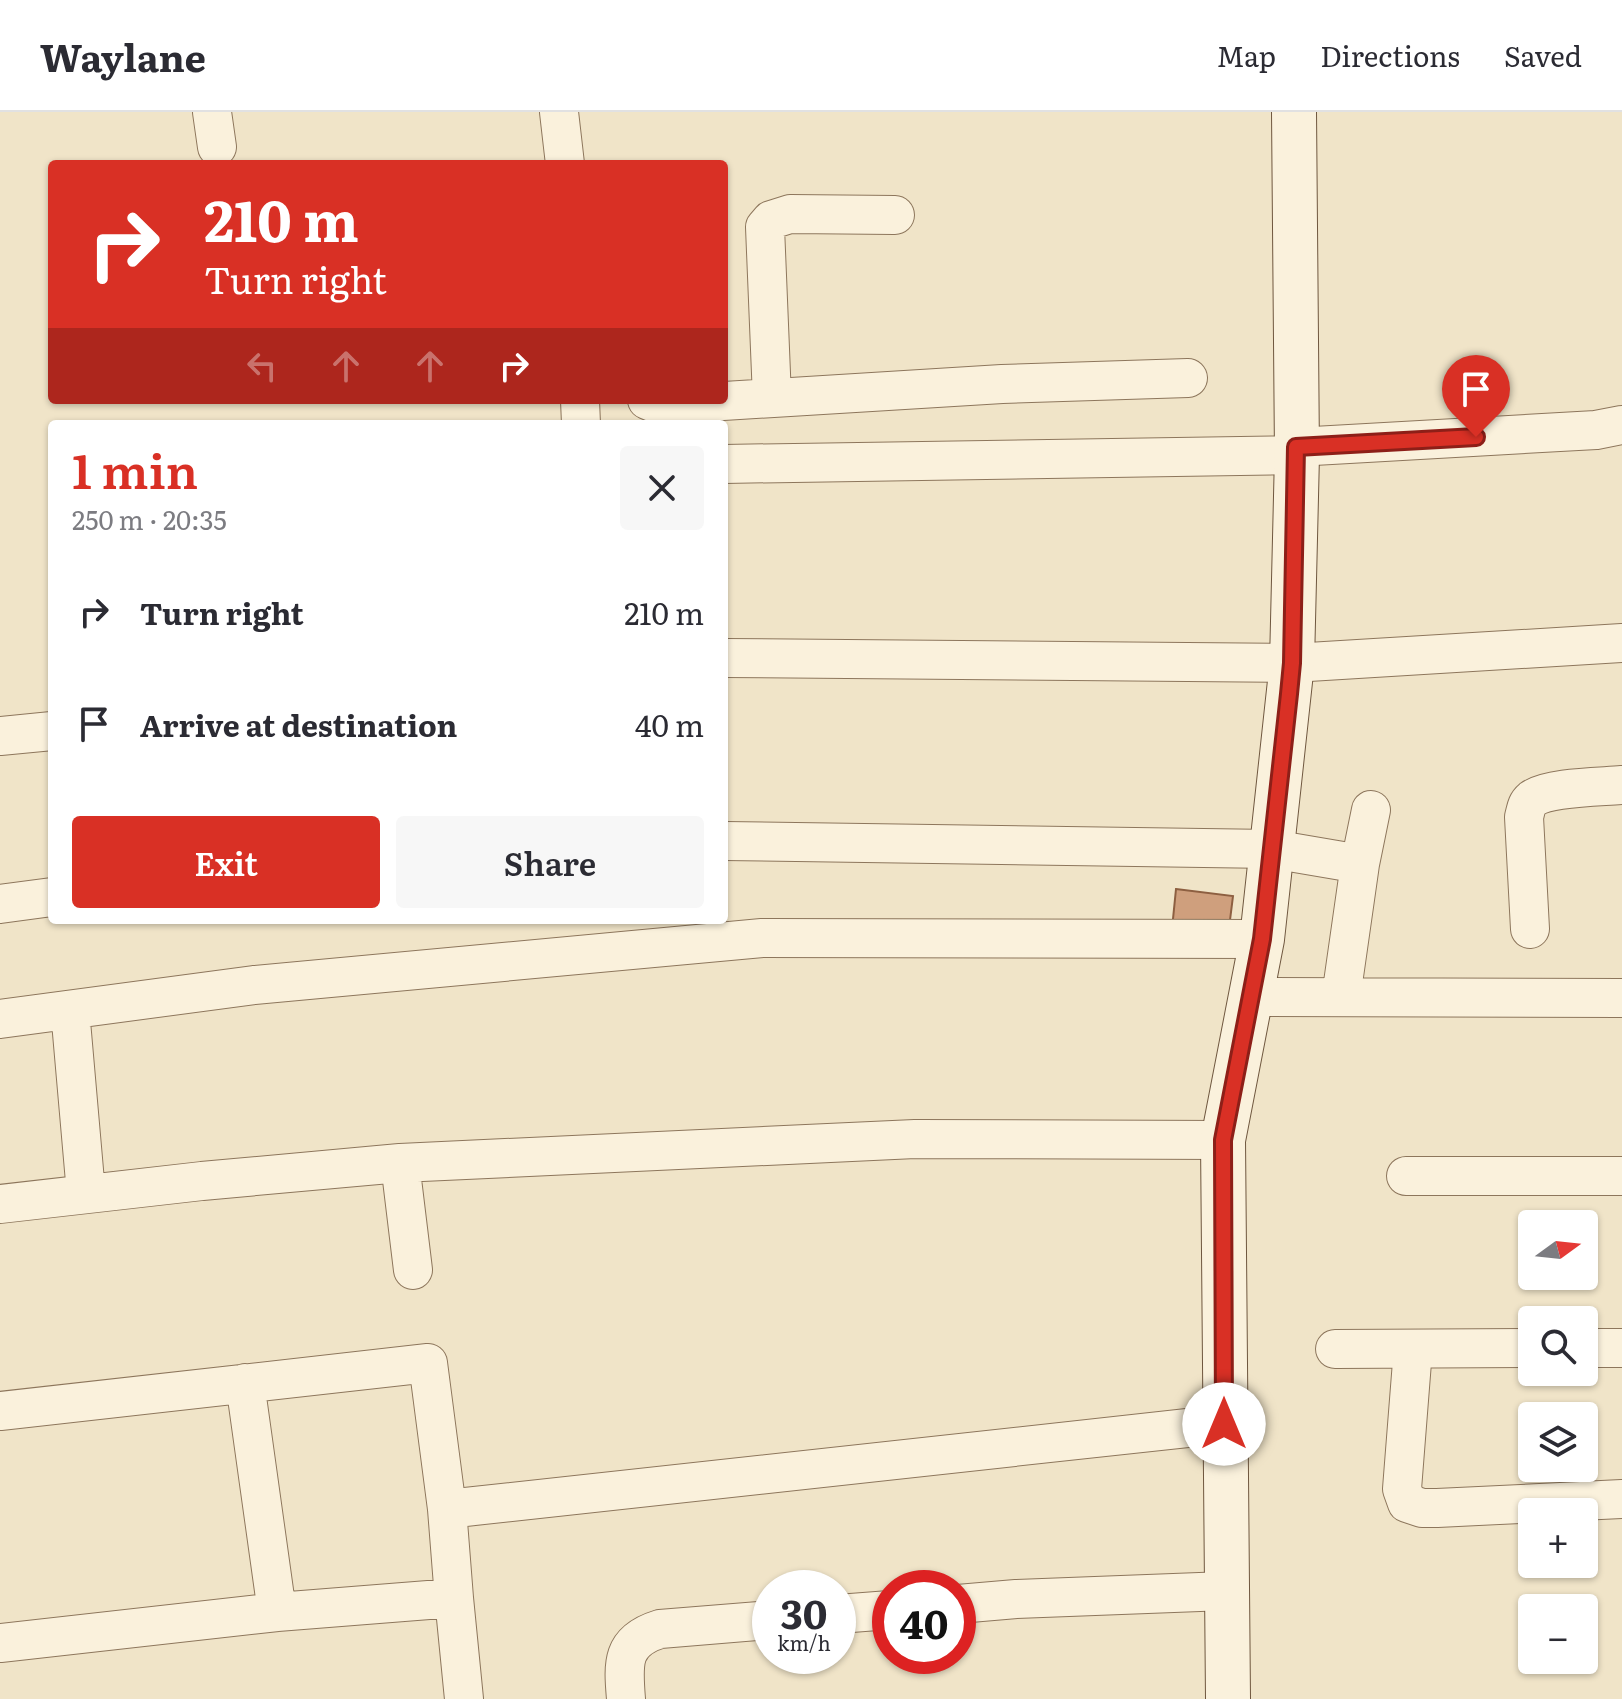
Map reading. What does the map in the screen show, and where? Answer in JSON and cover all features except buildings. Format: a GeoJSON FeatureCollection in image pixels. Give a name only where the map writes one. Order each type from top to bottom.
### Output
{"type":"FeatureCollection","features":[{"type":"Feature","properties":{"kind":"street"},"geometry":{"type":"LineString","coordinates":[[559,112],[565,160]]}},
{"type":"Feature","properties":{"kind":"street"},"geometry":{"type":"LineString","coordinates":[[1228,1699],[1223,1140],[1262,939],[1292,663],[1296,451],[1294,112]]}},
{"type":"Feature","properties":{"kind":"street"},"geometry":{"type":"LineString","coordinates":[[772,398],[765,227],[771,220],[790,214],[895,215]]}},
{"type":"Feature","properties":{"kind":"street"},"geometry":{"type":"LineString","coordinates":[[728,401],[1002,384],[1188,378]]}},
{"type":"Feature","properties":{"kind":"street"},"geometry":{"type":"LineString","coordinates":[[728,464],[1296,451],[1596,430],[1622,425]]}},
{"type":"Feature","properties":{"kind":"street"},"geometry":{"type":"LineString","coordinates":[[728,658],[1292,663],[1622,643]]}},
{"type":"Feature","properties":{"kind":"street"},"geometry":{"type":"LineString","coordinates":[[0,736],[48,731]]}},
{"type":"Feature","properties":{"kind":"street"},"geometry":{"type":"LineString","coordinates":[[1530,929],[1524,817],[1527,805],[1533,799],[1553,793],[1622,785]]}},
{"type":"Feature","properties":{"kind":"street"},"geometry":{"type":"LineString","coordinates":[[1341,997],[1371,810]]}},
{"type":"Feature","properties":{"kind":"street"},"geometry":{"type":"LineString","coordinates":[[728,841],[1272,849],[1360,864]]}},
{"type":"Feature","properties":{"kind":"street"},"geometry":{"type":"LineString","coordinates":[[0,904],[48,898]]}},
{"type":"Feature","properties":{"kind":"street"},"geometry":{"type":"LineString","coordinates":[[0,1019],[254,985],[762,938],[1262,939]]}},
{"type":"Feature","properties":{"kind":"street"},"geometry":{"type":"LineString","coordinates":[[1252,997],[1622,998]]}},
{"type":"Feature","properties":{"kind":"street"},"geometry":{"type":"LineString","coordinates":[[70,1010],[86,1193]]}},
{"type":"Feature","properties":{"kind":"street"},"geometry":{"type":"LineString","coordinates":[[0,1204],[400,1163],[915,1139],[1223,1140]]}},
{"type":"Feature","properties":{"kind":"street"},"geometry":{"type":"LineString","coordinates":[[400,1163],[413,1270]]}},
{"type":"Feature","properties":{"kind":"street"},"geometry":{"type":"LineString","coordinates":[[1406,1176],[1622,1176]]}},
{"type":"Feature","properties":{"kind":"street"},"geometry":{"type":"LineString","coordinates":[[1335,1349],[1518,1348]]}},
{"type":"Feature","properties":{"kind":"street"},"geometry":{"type":"LineString","coordinates":[[1598,1348],[1622,1348]]}},
{"type":"Feature","properties":{"kind":"street"},"geometry":{"type":"LineString","coordinates":[[1413,1349],[1402,1489],[1407,1503],[1422,1508],[1437,1508],[1622,1499]]}},
{"type":"Feature","properties":{"kind":"street"},"geometry":{"type":"LineString","coordinates":[[0,1411],[428,1363],[447,1509],[464,1699]]}},
{"type":"Feature","properties":{"kind":"street"},"geometry":{"type":"LineString","coordinates":[[245,1383],[277,1612]]}},
{"type":"Feature","properties":{"kind":"street"},"geometry":{"type":"LineString","coordinates":[[447,1509],[1224,1424]]}},
{"type":"Feature","properties":{"kind":"street"},"geometry":{"type":"LineString","coordinates":[[976,1603],[1226,1591]]}},
{"type":"Feature","properties":{"kind":"street"},"geometry":{"type":"LineString","coordinates":[[0,1643],[277,1612],[454,1598]]}},
{"type":"Feature","properties":{"kind":"street"},"geometry":{"type":"LineString","coordinates":[[626,1699],[624,1672],[628,1650],[636,1639],[660,1629],[752,1621]]}},
{"type":"Feature","properties":{"kind":"route"},"geometry":{"type":"LineString","coordinates":[[1224,1424],[1223,1140],[1262,939],[1289,694],[1296,447],[1476,437]]}}]}
